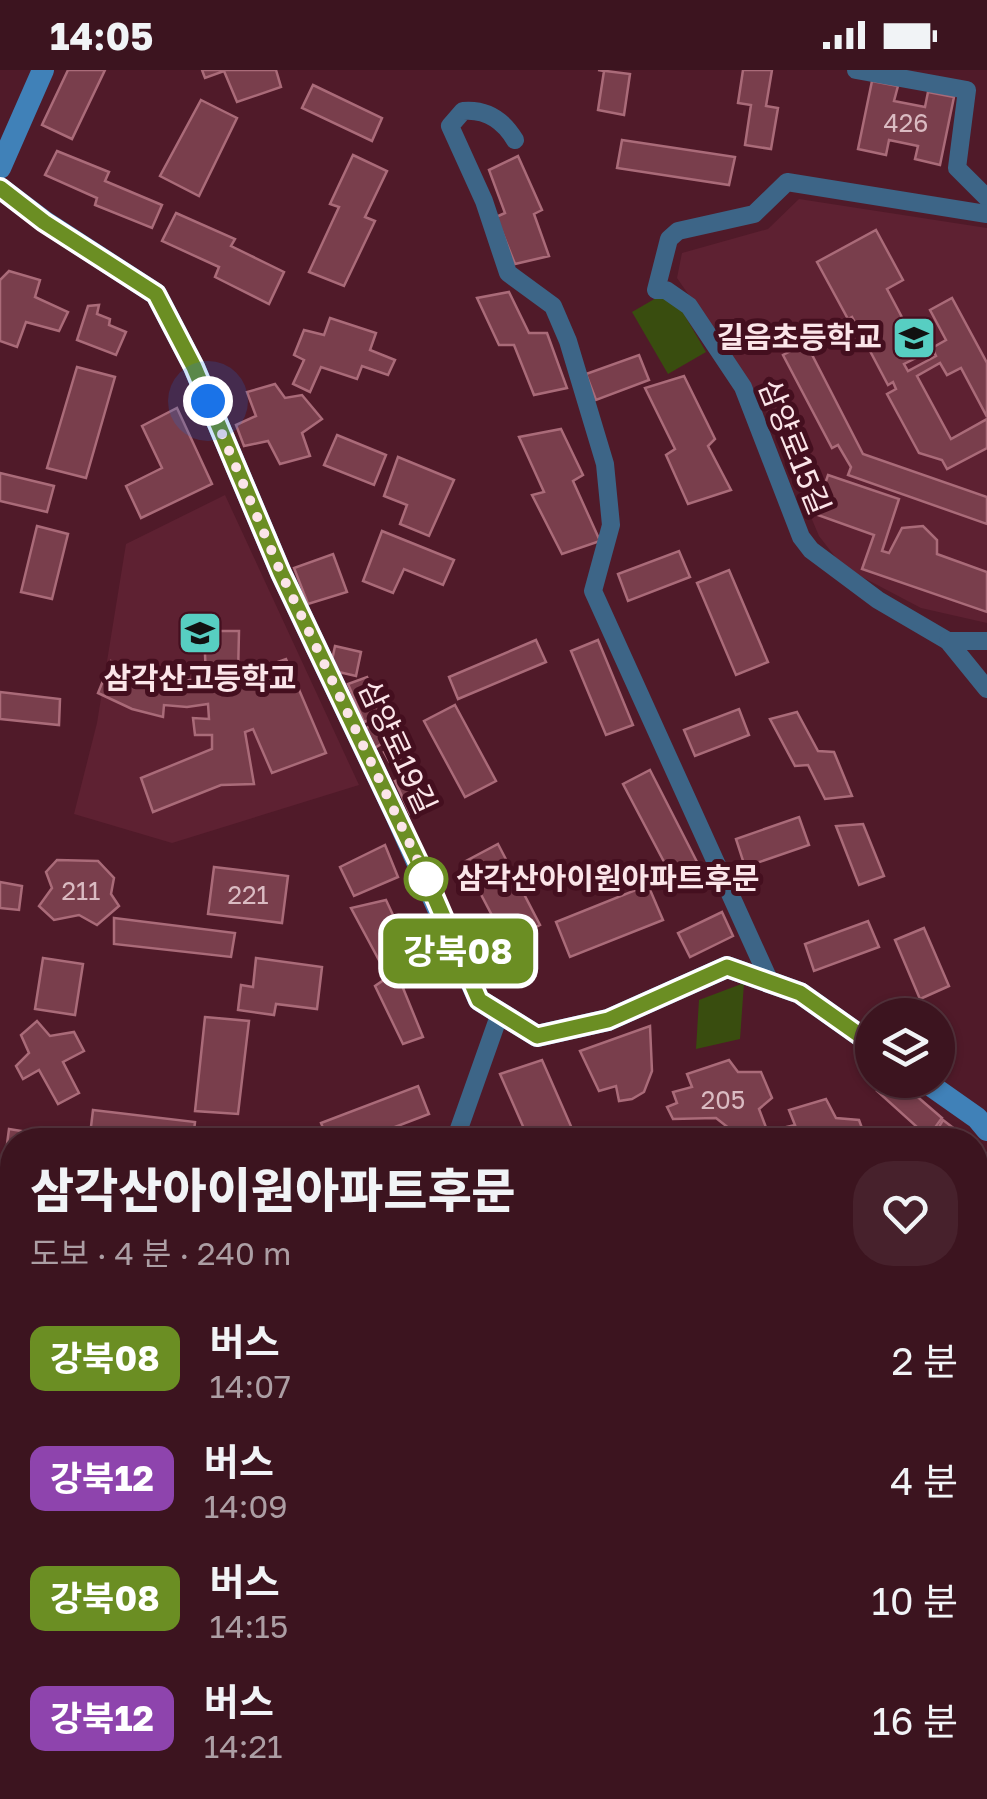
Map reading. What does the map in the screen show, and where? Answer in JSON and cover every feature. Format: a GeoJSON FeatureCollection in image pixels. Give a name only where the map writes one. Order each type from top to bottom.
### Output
{"type":"FeatureCollection","features":[{"type":"Feature","properties":{"kind":"street"},"geometry":{"type":"LineString","coordinates":[[0,168],[44,70]]}},
{"type":"Feature","properties":{"kind":"street"},"geometry":{"type":"LineString","coordinates":[[856,70],[967,90],[957,168],[987,198]]}},
{"type":"Feature","properties":{"kind":"street"},"geometry":{"type":"LineString","coordinates":[[515,140],[506,125],[479,110],[463,111],[450,126],[484,201],[508,273],[553,306],[568,341],[604,464],[611,524],[593,591],[770,982]]}},
{"type":"Feature","properties":{"kind":"street","name":"삼양로15길"},"geometry":{"type":"LineString","coordinates":[[987,214],[787,182],[754,214],[678,231],[669,239],[656,290],[666,290],[689,306],[743,387],[801,537],[812,550],[878,600],[948,641],[987,689]]}},
{"type":"Feature","properties":{"kind":"street","name":"삼양로19길"},"geometry":{"type":"LineString","coordinates":[[0,188],[44,222],[156,294],[194,367],[281,573],[429,884],[479,1000],[537,1036],[608,1020],[727,967],[800,993],[855,1032]]}},
{"type":"Feature","properties":{"kind":"street"},"geometry":{"type":"LineString","coordinates":[[948,641],[987,641]]}},
{"type":"Feature","properties":{"kind":"street"},"geometry":{"type":"LineString","coordinates":[[459,1128],[500,1013]]}},
{"type":"Feature","properties":{"kind":"street"},"geometry":{"type":"LineString","coordinates":[[949,1098],[985,1128]]}},
{"type":"Feature","properties":{"kind":"shaded area"},"geometry":{"type":"Polygon","coordinates":[[[799,199],[987,228],[987,623],[921,608],[843,567],[819,536],[761,399],[677,278],[682,253],[768,229],[799,199]]]}},
{"type":"Feature","properties":{"kind":"shaded area","name":"삼각산고등학교"},"geometry":{"type":"Polygon","coordinates":[[[225,495],[359,785],[172,843],[74,814],[97,723],[126,544],[225,495]]]}},
{"type":"Feature","properties":{"kind":"green space"},"geometry":{"type":"Polygon","coordinates":[[[670,290],[706,352],[668,374],[632,312],[670,290]]]}},
{"type":"Feature","properties":{"kind":"green space"},"geometry":{"type":"Polygon","coordinates":[[[744,983],[740,1039],[696,1049],[699,1000],[744,983]]]}},
{"type":"Feature","properties":{"kind":"building"},"geometry":{"type":"Polygon","coordinates":[[[68,70],[105,70],[72,139],[42,125],[68,70]]]}},
{"type":"Feature","properties":{"kind":"building"},"geometry":{"type":"Polygon","coordinates":[[[202,70],[276,70],[281,87],[237,102],[224,71],[205,78],[202,70]]]}},
{"type":"Feature","properties":{"kind":"building"},"geometry":{"type":"Polygon","coordinates":[[[598,70],[630,74],[624,115],[598,110],[604,71],[598,70]]]}},
{"type":"Feature","properties":{"kind":"building"},"geometry":{"type":"Polygon","coordinates":[[[743,70],[772,70],[766,106],[778,108],[771,149],[745,145],[751,105],[738,103],[743,70]]]}},
{"type":"Feature","properties":{"kind":"building"},"geometry":{"type":"Polygon","coordinates":[[[872,81],[898,86],[894,101],[925,107],[928,92],[954,97],[940,165],[915,159],[918,146],[889,140],[886,155],[858,149],[872,81]]]}},
{"type":"Feature","properties":{"kind":"building"},"geometry":{"type":"Polygon","coordinates":[[[313,85],[382,118],[372,141],[302,108],[313,85]]]}},
{"type":"Feature","properties":{"kind":"building"},"geometry":{"type":"Polygon","coordinates":[[[201,100],[237,118],[199,196],[160,176],[201,100]]]}},
{"type":"Feature","properties":{"kind":"building"},"geometry":{"type":"Polygon","coordinates":[[[622,140],[735,157],[729,185],[617,168],[622,140]]]}},
{"type":"Feature","properties":{"kind":"building"},"geometry":{"type":"Polygon","coordinates":[[[57,151],[109,172],[105,181],[162,205],[152,228],[95,205],[97,198],[45,175],[57,151]]]}},
{"type":"Feature","properties":{"kind":"building"},"geometry":{"type":"Polygon","coordinates":[[[353,155],[387,171],[365,217],[375,221],[344,286],[309,272],[339,207],[330,204],[353,155]]]}},
{"type":"Feature","properties":{"kind":"building"},"geometry":{"type":"Polygon","coordinates":[[[518,156],[542,210],[534,214],[549,256],[515,264],[496,217],[505,213],[489,170],[518,156]]]}},
{"type":"Feature","properties":{"kind":"building"},"geometry":{"type":"Polygon","coordinates":[[[176,213],[235,239],[231,246],[284,272],[269,304],[215,277],[219,267],[162,241],[176,213]]]}},
{"type":"Feature","properties":{"kind":"building"},"geometry":{"type":"Polygon","coordinates":[[[876,230],[903,280],[887,289],[922,355],[904,364],[908,371],[936,356],[932,348],[946,340],[930,310],[952,298],[987,363],[987,417],[961,368],[947,375],[940,363],[917,376],[951,439],[987,419],[987,448],[947,469],[942,460],[919,453],[887,394],[896,389],[893,382],[888,385],[817,262],[876,230]]]}},
{"type":"Feature","properties":{"kind":"building"},"geometry":{"type":"Polygon","coordinates":[[[9,271],[40,280],[35,297],[68,312],[59,331],[26,322],[17,347],[0,341],[0,280],[9,271]]]}},
{"type":"Feature","properties":{"kind":"building"},"geometry":{"type":"Polygon","coordinates":[[[509,292],[529,333],[547,333],[567,388],[534,395],[514,345],[499,345],[477,298],[509,292]]]}},
{"type":"Feature","properties":{"kind":"building"},"geometry":{"type":"Polygon","coordinates":[[[99,305],[97,314],[110,319],[109,325],[126,332],[116,355],[77,340],[88,306],[99,305]]]}},
{"type":"Feature","properties":{"kind":"building"},"geometry":{"type":"Polygon","coordinates":[[[330,318],[376,333],[370,350],[395,360],[388,375],[362,366],[357,379],[321,367],[310,392],[293,384],[304,360],[294,355],[304,330],[324,335],[330,318]]]}},
{"type":"Feature","properties":{"kind":"building"},"geometry":{"type":"Polygon","coordinates":[[[806,343],[863,454],[987,497],[987,524],[848,475],[851,467],[838,445],[832,448],[783,355],[806,343]]]}},
{"type":"Feature","properties":{"kind":"building"},"geometry":{"type":"Polygon","coordinates":[[[639,355],[649,380],[596,400],[586,374],[639,355]]]}},
{"type":"Feature","properties":{"kind":"building"},"geometry":{"type":"Polygon","coordinates":[[[77,367],[115,377],[86,478],[47,468],[77,367]]]}},
{"type":"Feature","properties":{"kind":"building"},"geometry":{"type":"Polygon","coordinates":[[[684,376],[715,439],[708,446],[731,490],[688,504],[666,455],[675,449],[645,388],[684,376]]]}},
{"type":"Feature","properties":{"kind":"building"},"geometry":{"type":"Polygon","coordinates":[[[275,384],[285,398],[302,395],[322,419],[302,433],[310,456],[280,464],[268,441],[244,446],[236,425],[256,416],[247,392],[275,384]]]}},
{"type":"Feature","properties":{"kind":"building"},"geometry":{"type":"Polygon","coordinates":[[[177,408],[212,484],[141,518],[126,486],[162,468],[142,426],[177,408]]]}},
{"type":"Feature","properties":{"kind":"building"},"geometry":{"type":"Polygon","coordinates":[[[561,429],[583,475],[573,481],[600,541],[562,554],[532,495],[544,492],[519,437],[561,429]]]}},
{"type":"Feature","properties":{"kind":"building"},"geometry":{"type":"Polygon","coordinates":[[[337,435],[386,455],[374,485],[324,465],[337,435]]]}},
{"type":"Feature","properties":{"kind":"building"},"geometry":{"type":"Polygon","coordinates":[[[398,457],[454,480],[429,536],[400,524],[407,505],[384,496],[398,457]]]}},
{"type":"Feature","properties":{"kind":"building"},"geometry":{"type":"Polygon","coordinates":[[[0,473],[54,486],[47,512],[0,501],[0,473]]]}},
{"type":"Feature","properties":{"kind":"building"},"geometry":{"type":"Polygon","coordinates":[[[828,475],[899,499],[882,551],[889,553],[902,528],[923,526],[937,540],[937,554],[987,572],[987,612],[862,569],[874,535],[815,514],[828,475]]]}},
{"type":"Feature","properties":{"kind":"building"},"geometry":{"type":"Polygon","coordinates":[[[37,526],[68,534],[52,599],[21,592],[37,526]]]}},
{"type":"Feature","properties":{"kind":"building"},"geometry":{"type":"Polygon","coordinates":[[[382,531],[454,560],[443,585],[404,569],[393,593],[363,581],[382,531]]]}},
{"type":"Feature","properties":{"kind":"building"},"geometry":{"type":"Polygon","coordinates":[[[679,551],[690,577],[628,601],[618,574],[679,551]]]}},
{"type":"Feature","properties":{"kind":"building"},"geometry":{"type":"Polygon","coordinates":[[[333,554],[347,592],[308,604],[294,568],[333,554]]]}},
{"type":"Feature","properties":{"kind":"building"},"geometry":{"type":"Polygon","coordinates":[[[729,570],[768,662],[736,675],[697,583],[729,570]]]}},
{"type":"Feature","properties":{"kind":"building","name":"삼각산고등학교"},"geometry":{"type":"Polygon","coordinates":[[[204,631],[239,631],[238,676],[286,659],[326,753],[272,773],[253,729],[245,732],[254,784],[221,785],[153,812],[141,778],[212,749],[212,735],[195,735],[193,718],[209,719],[208,704],[164,705],[163,717],[132,709],[98,693],[111,661],[182,681],[206,678],[204,631]]]}},
{"type":"Feature","properties":{"kind":"building"},"geometry":{"type":"Polygon","coordinates":[[[536,640],[546,662],[458,699],[449,677],[536,640]]]}},
{"type":"Feature","properties":{"kind":"building"},"geometry":{"type":"Polygon","coordinates":[[[598,640],[633,725],[606,735],[571,651],[598,640]]]}},
{"type":"Feature","properties":{"kind":"building"},"geometry":{"type":"Polygon","coordinates":[[[335,646],[361,652],[356,676],[330,670],[335,646]]]}},
{"type":"Feature","properties":{"kind":"building"},"geometry":{"type":"Polygon","coordinates":[[[367,677],[383,714],[364,722],[348,684],[367,677]]]}},
{"type":"Feature","properties":{"kind":"building"},"geometry":{"type":"Polygon","coordinates":[[[0,692],[60,699],[59,725],[0,719],[0,692]]]}},
{"type":"Feature","properties":{"kind":"building"},"geometry":{"type":"Polygon","coordinates":[[[455,705],[496,781],[465,797],[424,721],[455,705]]]}},
{"type":"Feature","properties":{"kind":"building"},"geometry":{"type":"Polygon","coordinates":[[[739,709],[749,735],[695,756],[684,730],[739,709]]]}},
{"type":"Feature","properties":{"kind":"building"},"geometry":{"type":"Polygon","coordinates":[[[797,712],[818,751],[834,752],[852,796],[825,799],[808,765],[795,766],[770,719],[797,712]]]}},
{"type":"Feature","properties":{"kind":"building"},"geometry":{"type":"Polygon","coordinates":[[[383,719],[394,736],[373,749],[361,731],[383,719]]]}},
{"type":"Feature","properties":{"kind":"building"},"geometry":{"type":"Polygon","coordinates":[[[401,743],[412,765],[396,774],[384,752],[401,743]]]}},
{"type":"Feature","properties":{"kind":"building"},"geometry":{"type":"Polygon","coordinates":[[[650,770],[697,862],[671,875],[623,784],[650,770]]]}},
{"type":"Feature","properties":{"kind":"building"},"geometry":{"type":"Polygon","coordinates":[[[418,774],[432,806],[410,814],[395,781],[418,774]]]}},
{"type":"Feature","properties":{"kind":"building"},"geometry":{"type":"Polygon","coordinates":[[[799,817],[809,845],[745,867],[736,839],[799,817]]]}},
{"type":"Feature","properties":{"kind":"building"},"geometry":{"type":"Polygon","coordinates":[[[863,824],[884,876],[859,885],[836,826],[863,824]]]}},
{"type":"Feature","properties":{"kind":"building"},"geometry":{"type":"Polygon","coordinates":[[[498,844],[540,925],[506,942],[464,862],[498,844]]]}},
{"type":"Feature","properties":{"kind":"building"},"geometry":{"type":"Polygon","coordinates":[[[385,845],[398,877],[354,896],[340,867],[385,845]]]}},
{"type":"Feature","properties":{"kind":"building"},"geometry":{"type":"Polygon","coordinates":[[[57,860],[98,861],[114,878],[111,894],[119,906],[97,925],[79,915],[54,920],[39,906],[52,888],[46,872],[57,860]]]}},
{"type":"Feature","properties":{"kind":"building"},"geometry":{"type":"Polygon","coordinates":[[[214,867],[288,876],[282,923],[208,914],[214,867]]]}},
{"type":"Feature","properties":{"kind":"building"},"geometry":{"type":"Polygon","coordinates":[[[0,882],[22,886],[19,910],[0,908],[0,882]]]}},
{"type":"Feature","properties":{"kind":"building"},"geometry":{"type":"Polygon","coordinates":[[[648,885],[663,920],[570,957],[556,922],[648,885]]]}},
{"type":"Feature","properties":{"kind":"building"},"geometry":{"type":"Polygon","coordinates":[[[386,900],[422,977],[403,988],[423,1037],[403,1044],[375,986],[388,977],[351,908],[386,900]]]}},
{"type":"Feature","properties":{"kind":"building"},"geometry":{"type":"Polygon","coordinates":[[[722,912],[733,936],[690,957],[678,933],[722,912]]]}},
{"type":"Feature","properties":{"kind":"building"},"geometry":{"type":"Polygon","coordinates":[[[114,918],[235,933],[231,957],[114,944],[114,918]]]}},
{"type":"Feature","properties":{"kind":"building"},"geometry":{"type":"Polygon","coordinates":[[[868,921],[879,947],[814,971],[805,944],[868,921]]]}},
{"type":"Feature","properties":{"kind":"building"},"geometry":{"type":"Polygon","coordinates":[[[924,928],[949,986],[920,998],[895,940],[924,928]]]}},
{"type":"Feature","properties":{"kind":"building"},"geometry":{"type":"Polygon","coordinates":[[[43,958],[83,964],[75,1015],[35,1009],[43,958]]]}},
{"type":"Feature","properties":{"kind":"building"},"geometry":{"type":"Polygon","coordinates":[[[256,958],[322,967],[317,1009],[276,1004],[274,1015],[238,1010],[241,985],[253,987],[256,958]]]}},
{"type":"Feature","properties":{"kind":"building"},"geometry":{"type":"Polygon","coordinates":[[[205,1017],[249,1021],[238,1114],[195,1111],[205,1017]]]}},
{"type":"Feature","properties":{"kind":"building"},"geometry":{"type":"Polygon","coordinates":[[[37,1021],[50,1036],[74,1032],[84,1051],[63,1062],[79,1093],[58,1104],[39,1070],[23,1079],[16,1066],[29,1053],[21,1035],[37,1021]]]}},
{"type":"Feature","properties":{"kind":"building"},"geometry":{"type":"Polygon","coordinates":[[[650,1026],[652,1071],[644,1092],[619,1101],[616,1086],[599,1091],[580,1051],[650,1026]]]}},
{"type":"Feature","properties":{"kind":"building"},"geometry":{"type":"Polygon","coordinates":[[[542,1060],[572,1128],[524,1128],[500,1074],[542,1060]]]}},
{"type":"Feature","properties":{"kind":"building"},"geometry":{"type":"Polygon","coordinates":[[[729,1060],[738,1072],[761,1072],[772,1098],[759,1109],[766,1128],[729,1128],[716,1118],[673,1119],[667,1107],[677,1103],[673,1092],[692,1087],[687,1074],[729,1060]]]}},
{"type":"Feature","properties":{"kind":"building"},"geometry":{"type":"Polygon","coordinates":[[[418,1086],[429,1114],[392,1128],[323,1128],[321,1123],[418,1086]]]}},
{"type":"Feature","properties":{"kind":"building"},"geometry":{"type":"Polygon","coordinates":[[[885,1098],[919,1098],[942,1118],[935,1128],[918,1128],[885,1098]]]}},
{"type":"Feature","properties":{"kind":"building"},"geometry":{"type":"Polygon","coordinates":[[[826,1099],[836,1118],[859,1120],[862,1128],[782,1128],[795,1125],[789,1110],[826,1099]]]}},
{"type":"Feature","properties":{"kind":"building"},"geometry":{"type":"Polygon","coordinates":[[[93,1110],[195,1122],[194,1128],[91,1128],[93,1110]]]}},
{"type":"Feature","properties":{"kind":"bus line","name":"강북08"},"geometry":{"type":"LineString","coordinates":[[0,188],[44,222],[156,294],[194,367],[281,573],[429,884],[479,1000],[537,1036],[608,1020],[727,967],[800,993],[855,1032]]}},
{"type":"Feature","properties":{"kind":"place","name":"길음초등학교"},"geometry":{"type":"Point","coordinates":[914,338]}},
{"type":"Feature","properties":{"kind":"place","name":"삼각산고등학교"},"geometry":{"type":"Point","coordinates":[200,633]}},
{"type":"Feature","properties":{"kind":"place","name":"삼각산아이원아파트후문"},"geometry":{"type":"Point","coordinates":[426,879]}},
{"type":"Feature","properties":{"kind":"route"},"geometry":{"type":"LineString","coordinates":[[208,401],[281,573],[429,884],[426,879]]}}]}
